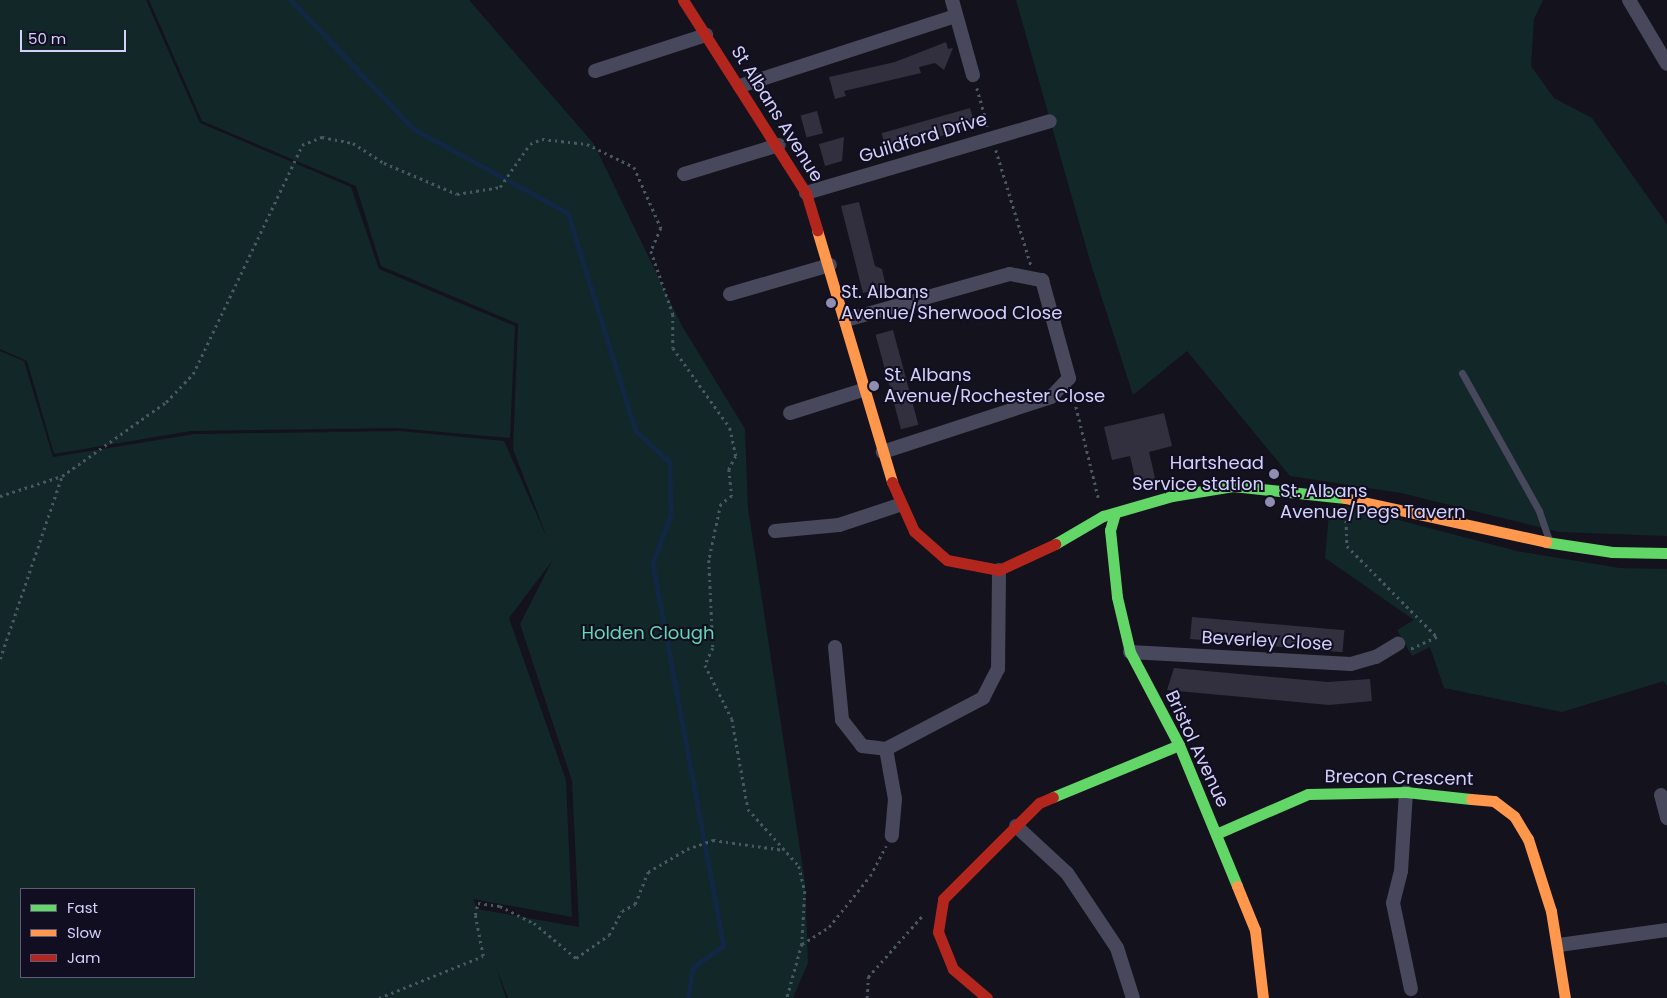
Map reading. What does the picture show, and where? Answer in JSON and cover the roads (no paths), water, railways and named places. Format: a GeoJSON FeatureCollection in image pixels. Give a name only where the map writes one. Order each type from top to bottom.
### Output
{"type":"FeatureCollection","features":[{"type":"Feature","properties":{"kind":"street","name":"St Albans Avenue"},"geometry":{"type":"LineString","coordinates":[[683,0],[779,145],[806,193],[830,265],[899,505],[914,531],[947,560],[999,570]]}},
{"type":"Feature","properties":{"kind":"street"},"geometry":{"type":"LineString","coordinates":[[952,0],[973,75]]}},
{"type":"Feature","properties":{"kind":"street"},"geometry":{"type":"LineString","coordinates":[[1629,0],[1667,64]]}},
{"type":"Feature","properties":{"kind":"street"},"geometry":{"type":"LineString","coordinates":[[740,86],[956,16]]}},
{"type":"Feature","properties":{"kind":"street"},"geometry":{"type":"LineString","coordinates":[[595,71],[706,35]]}},
{"type":"Feature","properties":{"kind":"street","name":"Guildford Drive"},"geometry":{"type":"LineString","coordinates":[[806,193],[1050,121]]}},
{"type":"Feature","properties":{"kind":"street"},"geometry":{"type":"LineString","coordinates":[[684,174],[779,145]]}},
{"type":"Feature","properties":{"kind":"street"},"geometry":{"type":"LineString","coordinates":[[730,294],[830,265]]}},
{"type":"Feature","properties":{"kind":"street"},"geometry":{"type":"LineString","coordinates":[[846,320],[1010,274],[1042,280],[1069,378],[1051,397],[883,452]]}},
{"type":"Feature","properties":{"kind":"street"},"geometry":{"type":"LineString","coordinates":[[790,413],[866,389]]}},
{"type":"Feature","properties":{"kind":"street"},"geometry":{"type":"LineString","coordinates":[[835,647],[842,720],[862,746],[886,749],[983,698],[998,668],[999,570],[1037,555],[1109,515],[1172,496],[1233,486],[1348,499],[1550,543],[1612,552],[1667,553]]}},
{"type":"Feature","properties":{"kind":"street"},"geometry":{"type":"LineString","coordinates":[[775,531],[839,525],[899,505]]}},
{"type":"Feature","properties":{"kind":"street","name":"Bristol Avenue"},"geometry":{"type":"LineString","coordinates":[[1109,515],[1117,597],[1130,652],[1179,745],[1256,930],[1263,998]]}},
{"type":"Feature","properties":{"kind":"street","name":"Beverley Close"},"geometry":{"type":"LineString","coordinates":[[1130,652],[1351,664],[1376,657],[1398,644]]}},
{"type":"Feature","properties":{"kind":"street"},"geometry":{"type":"LineString","coordinates":[[987,998],[953,970],[938,932],[943,899],[1039,803],[1179,745]]}},
{"type":"Feature","properties":{"kind":"street"},"geometry":{"type":"LineString","coordinates":[[886,749],[895,800],[892,836]]}},
{"type":"Feature","properties":{"kind":"street"},"geometry":{"type":"LineString","coordinates":[[1406,792],[1401,871],[1393,903],[1411,989]]}},
{"type":"Feature","properties":{"kind":"street","name":"Brecon Crescent"},"geometry":{"type":"LineString","coordinates":[[1216,834],[1308,794],[1406,792],[1485,798],[1514,816],[1538,868],[1559,945],[1565,998]]}},
{"type":"Feature","properties":{"kind":"street"},"geometry":{"type":"LineString","coordinates":[[1661,796],[1667,818]]}},
{"type":"Feature","properties":{"kind":"street"},"geometry":{"type":"LineString","coordinates":[[1016,826],[1067,873],[1117,948],[1133,998]]}},
{"type":"Feature","properties":{"kind":"street"},"geometry":{"type":"LineString","coordinates":[[1559,945],[1667,930]]}},
{"type":"Feature","properties":{"kind":"lane"},"geometry":{"type":"LineString","coordinates":[[1462,373],[1539,511],[1550,543]]}},
{"type":"Feature","properties":{"kind":"waterway"},"geometry":{"type":"LineString","coordinates":[[291,0],[414,129],[568,213],[636,431],[670,462],[671,515],[653,564],[724,946],[693,968],[689,998]]}},
{"type":"Feature","properties":{"kind":"place","name":"St. Albans Avenue/Sherwood Close"},"geometry":{"type":"Point","coordinates":[831,303]}},
{"type":"Feature","properties":{"kind":"place","name":"St. Albans Avenue/Rochester Close"},"geometry":{"type":"Point","coordinates":[874,386]}},
{"type":"Feature","properties":{"kind":"place","name":"Hartshead Service station"},"geometry":{"type":"Point","coordinates":[1274,474]}},
{"type":"Feature","properties":{"kind":"place","name":"St. Albans Avenue/Pegs Tavern"},"geometry":{"type":"Point","coordinates":[1270,502]}},
{"type":"Feature","properties":{"kind":"park label","name":"Holden Clough"},"geometry":{"type":"Point","coordinates":[648,633]}}]}
